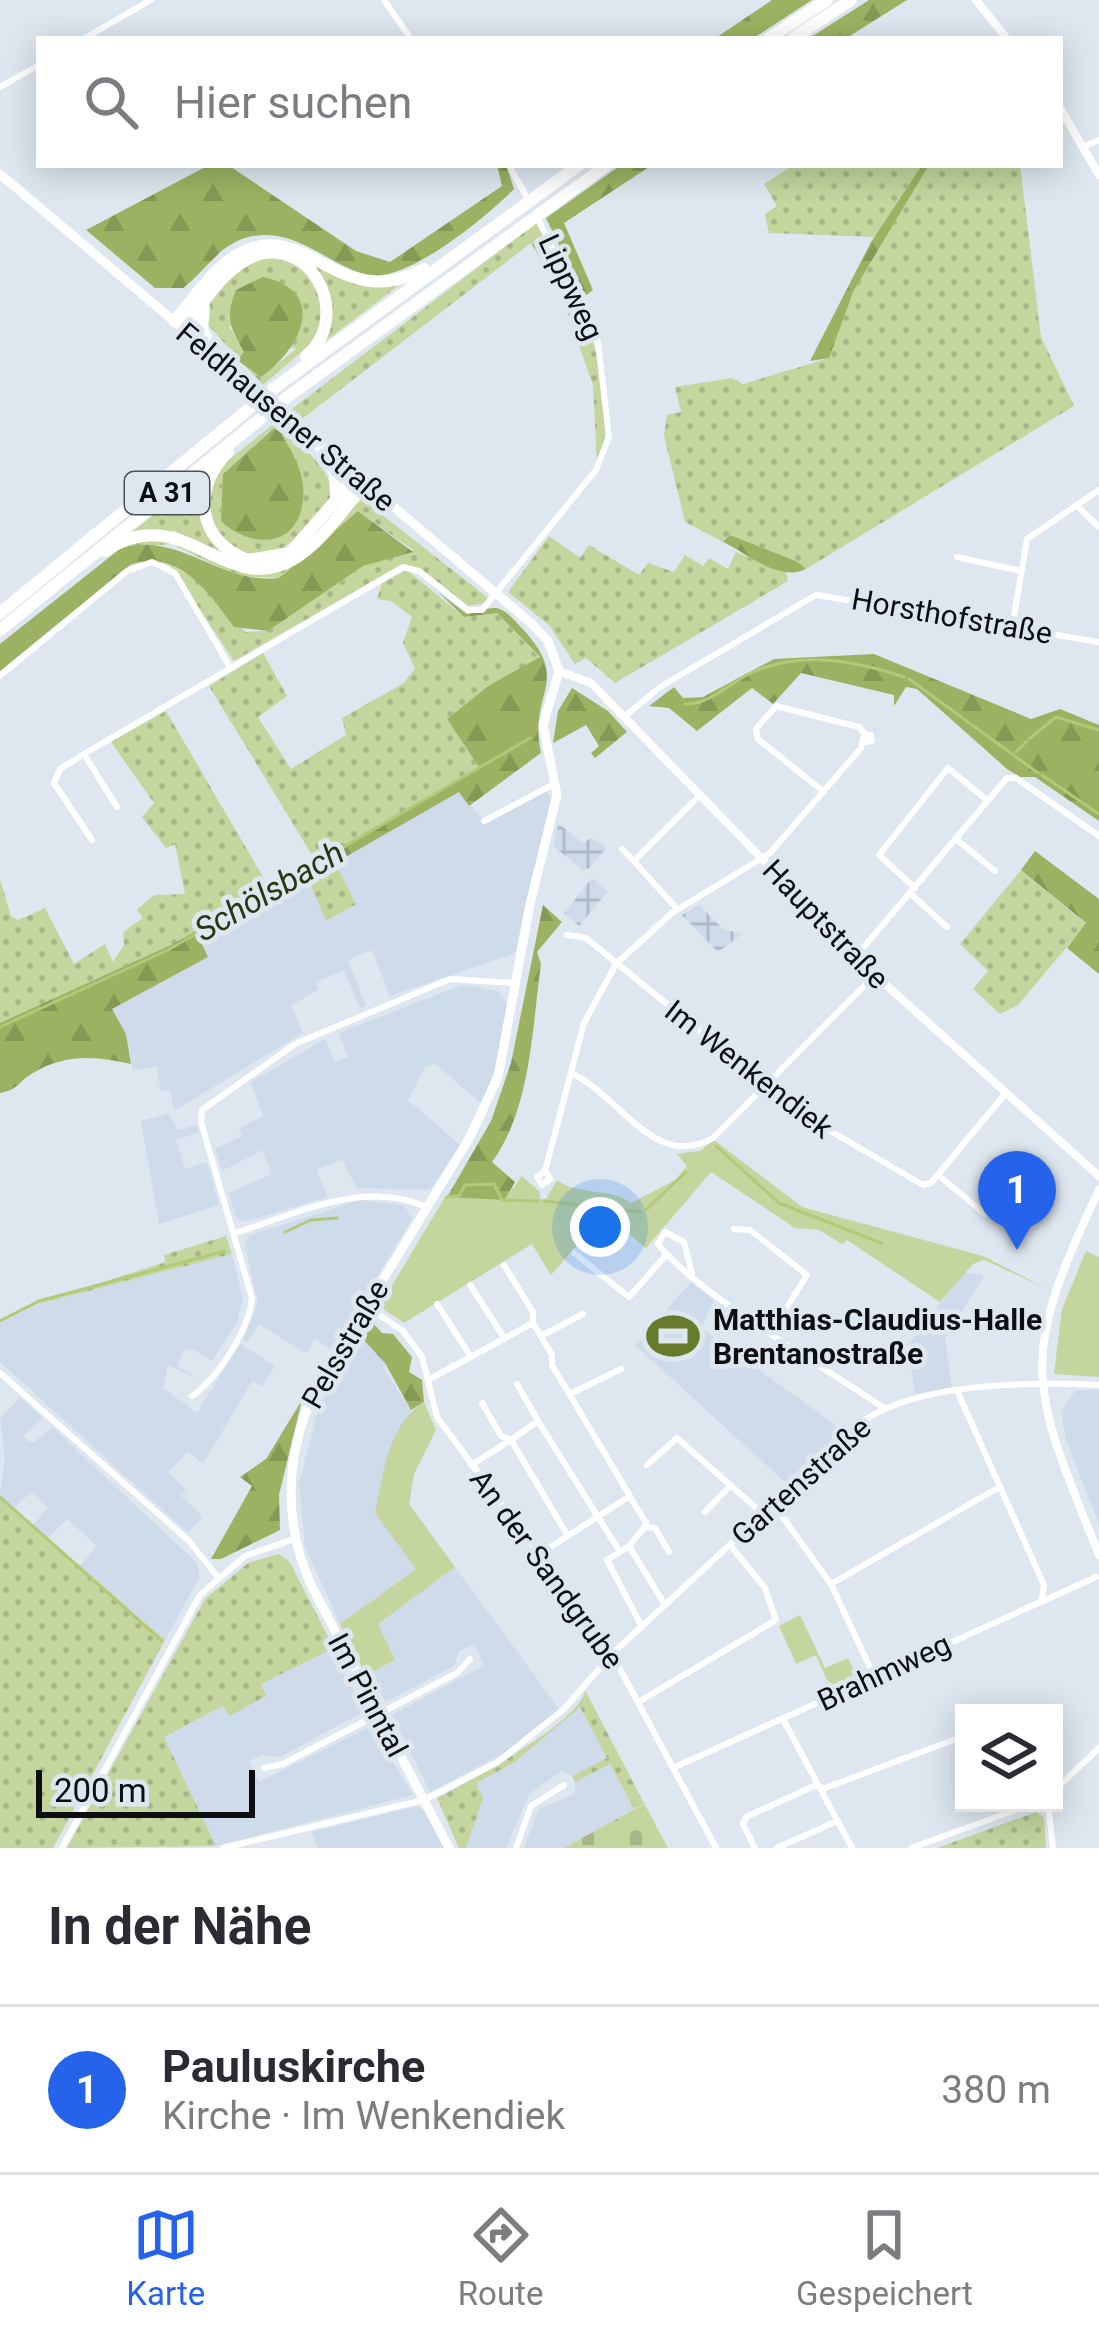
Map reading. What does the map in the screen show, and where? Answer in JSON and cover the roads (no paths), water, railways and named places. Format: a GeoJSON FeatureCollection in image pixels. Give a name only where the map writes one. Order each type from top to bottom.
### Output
{"type":"FeatureCollection","features":[{"type":"Feature","properties":{"kind":"highway"},"geometry":{"type":"LineString","coordinates":[[773,36],[827,0]]}},
{"type":"Feature","properties":{"kind":"highway"},"geometry":{"type":"LineString","coordinates":[[797,36],[851,0]]}},
{"type":"Feature","properties":{"kind":"highway","name":"A 31"},"geometry":{"type":"LineString","coordinates":[[0,613],[273,389],[576,168]]}},
{"type":"Feature","properties":{"kind":"highway","name":"A 31"},"geometry":{"type":"LineString","coordinates":[[0,630],[286,398],[603,168]]}},
{"type":"Feature","properties":{"kind":"highway"},"geometry":{"type":"LineString","coordinates":[[178,325],[228,261],[255,247],[302,251],[354,280],[374,284],[442,263]]}},
{"type":"Feature","properties":{"kind":"highway"},"geometry":{"type":"LineString","coordinates":[[178,325],[234,268],[254,256],[283,255],[315,274],[328,304],[326,329],[314,350],[273,389]]}},
{"type":"Feature","properties":{"kind":"highway"},"geometry":{"type":"LineString","coordinates":[[206,300],[202,330],[218,359]]}},
{"type":"Feature","properties":{"kind":"highway"},"geometry":{"type":"LineString","coordinates":[[286,398],[206,479],[202,503],[209,529],[235,555],[264,561],[290,553],[360,481]]}},
{"type":"Feature","properties":{"kind":"highway"},"geometry":{"type":"LineString","coordinates":[[319,445],[339,487],[334,505]]}},
{"type":"Feature","properties":{"kind":"highway"},"geometry":{"type":"LineString","coordinates":[[73,567],[88,564],[128,537],[153,532],[181,537],[239,566],[272,568],[303,553],[360,481]]}},
{"type":"Feature","properties":{"kind":"main road","name":"Feldhausener Straße"},"geometry":{"type":"LineString","coordinates":[[0,174],[497,595],[548,641],[559,671]]}},
{"type":"Feature","properties":{"kind":"main road","name":"Pelsstraße"},"geometry":{"type":"LineString","coordinates":[[294,1540],[290,1488],[299,1428],[313,1394],[487,1106],[507,1040],[556,783],[543,725],[559,671]]}},
{"type":"Feature","properties":{"kind":"main road","name":"Im Pinntal"},"geometry":{"type":"LineString","coordinates":[[294,1540],[310,1585],[449,1848]]}},
{"type":"Feature","properties":{"kind":"street"},"geometry":{"type":"LineString","coordinates":[[88,36],[151,0]]}},
{"type":"Feature","properties":{"kind":"street"},"geometry":{"type":"LineString","coordinates":[[384,0],[409,36]]}},
{"type":"Feature","properties":{"kind":"street"},"geometry":{"type":"LineString","coordinates":[[976,0],[1005,36]]}},
{"type":"Feature","properties":{"kind":"street"},"geometry":{"type":"LineString","coordinates":[[0,87],[36,66]]}},
{"type":"Feature","properties":{"kind":"street"},"geometry":{"type":"LineString","coordinates":[[1063,112],[1099,175]]}},
{"type":"Feature","properties":{"kind":"street"},"geometry":{"type":"LineString","coordinates":[[1085,146],[1099,140]]}},
{"type":"Feature","properties":{"kind":"street","name":"Lippweg"},"geometry":{"type":"LineString","coordinates":[[497,595],[596,470],[609,437],[598,342],[511,168]]}},
{"type":"Feature","properties":{"kind":"street"},"geometry":{"type":"LineString","coordinates":[[1012,628],[1021,571],[1034,531],[1099,490]]}},
{"type":"Feature","properties":{"kind":"street"},"geometry":{"type":"LineString","coordinates":[[1076,505],[1099,527]]}},
{"type":"Feature","properties":{"kind":"street"},"geometry":{"type":"LineString","coordinates":[[957,557],[1021,571]]}},
{"type":"Feature","properties":{"kind":"street"},"geometry":{"type":"LineString","coordinates":[[0,676],[127,571],[152,562],[175,573],[231,668]]}},
{"type":"Feature","properties":{"kind":"street"},"geometry":{"type":"LineString","coordinates":[[92,840],[54,783],[60,769],[84,754],[403,567],[419,571],[468,610],[482,610],[497,595]]}},
{"type":"Feature","properties":{"kind":"street","name":"Horsthofstraße"},"geometry":{"type":"LineString","coordinates":[[624,717],[650,694],[816,595],[1099,642]]}},
{"type":"Feature","properties":{"kind":"street","name":"Hauptstraße"},"geometry":{"type":"LineString","coordinates":[[559,671],[584,678],[875,975],[1099,1176]]}},
{"type":"Feature","properties":{"kind":"street"},"geometry":{"type":"LineString","coordinates":[[544,1172],[584,1023],[616,964],[677,909],[763,859],[824,792],[866,738],[859,727],[776,706],[756,729],[758,739],[824,792]]}},
{"type":"Feature","properties":{"kind":"street"},"geometry":{"type":"LineString","coordinates":[[84,754],[117,807]]}},
{"type":"Feature","properties":{"kind":"street"},"geometry":{"type":"LineString","coordinates":[[947,927],[878,856],[948,768],[987,800]]}},
{"type":"Feature","properties":{"kind":"street"},"geometry":{"type":"LineString","coordinates":[[857,956],[1010,777],[1099,836]]}},
{"type":"Feature","properties":{"kind":"street"},"geometry":{"type":"LineString","coordinates":[[484,821],[556,783]]}},
{"type":"Feature","properties":{"kind":"street"},"geometry":{"type":"LineString","coordinates":[[634,861],[700,795]]}},
{"type":"Feature","properties":{"kind":"street"},"geometry":{"type":"LineString","coordinates":[[956,839],[994,871]]}},
{"type":"Feature","properties":{"kind":"street"},"geometry":{"type":"LineString","coordinates":[[622,849],[677,909]]}},
{"type":"Feature","properties":{"kind":"street","name":"Im Wenkendiek"},"geometry":{"type":"LineString","coordinates":[[567,935],[586,938],[765,1085],[870,1157],[923,1184],[938,1175],[985,1214]]}},
{"type":"Feature","properties":{"kind":"street"},"geometry":{"type":"LineString","coordinates":[[573,1074],[663,1145],[681,1150],[713,1138],[875,975]]}},
{"type":"Feature","properties":{"kind":"street"},"geometry":{"type":"LineString","coordinates":[[192,1396],[207,1385],[251,1308],[251,1287],[200,1120],[207,1105],[296,1044],[450,979],[516,983]]}},
{"type":"Feature","properties":{"kind":"street"},"geometry":{"type":"LineString","coordinates":[[938,1175],[1005,1094]]}},
{"type":"Feature","properties":{"kind":"street"},"geometry":{"type":"LineString","coordinates":[[1099,1190],[1045,1323],[1040,1382],[1053,1443],[1099,1555]]}},
{"type":"Feature","properties":{"kind":"street"},"geometry":{"type":"LineString","coordinates":[[235,1233],[362,1195],[384,1193],[426,1207]]}},
{"type":"Feature","properties":{"kind":"street"},"geometry":{"type":"LineString","coordinates":[[734,1229],[750,1230],[807,1275],[772,1331]]}},
{"type":"Feature","properties":{"kind":"street"},"geometry":{"type":"LineString","coordinates":[[692,1274],[684,1242],[673,1232],[658,1240],[692,1274],[884,1408]]}},
{"type":"Feature","properties":{"kind":"street"},"geometry":{"type":"LineString","coordinates":[[574,1252],[629,1297],[667,1254]]}},
{"type":"Feature","properties":{"kind":"street"},"geometry":{"type":"LineString","coordinates":[[504,1265],[646,1527]]}},
{"type":"Feature","properties":{"kind":"street"},"geometry":{"type":"LineString","coordinates":[[470,1285],[505,1340]]}},
{"type":"Feature","properties":{"kind":"street"},"geometry":{"type":"LineString","coordinates":[[436,1304],[471,1358]]}},
{"type":"Feature","properties":{"kind":"street","name":"An der Sandgrube"},"geometry":{"type":"LineString","coordinates":[[366,1306],[403,1331],[430,1378],[437,1418],[613,1654],[716,1848]]}},
{"type":"Feature","properties":{"kind":"street"},"geometry":{"type":"LineString","coordinates":[[541,1336],[583,1314]]}},
{"type":"Feature","properties":{"kind":"street"},"geometry":{"type":"LineString","coordinates":[[430,1378],[533,1323]]}},
{"type":"Feature","properties":{"kind":"street"},"geometry":{"type":"LineString","coordinates":[[570,1394],[621,1370]]}},
{"type":"Feature","properties":{"kind":"street"},"geometry":{"type":"LineString","coordinates":[[0,1372],[189,1541],[217,1576]]}},
{"type":"Feature","properties":{"kind":"street","name":"Gartenstraße"},"geometry":{"type":"LineString","coordinates":[[224,1848],[424,1800],[508,1755],[564,1709],[613,1654],[862,1422],[884,1408],[1040,1382],[1099,1385]]}},
{"type":"Feature","properties":{"kind":"street"},"geometry":{"type":"LineString","coordinates":[[517,1384],[620,1552]]}},
{"type":"Feature","properties":{"kind":"street"},"geometry":{"type":"LineString","coordinates":[[958,1393],[996,1489],[1044,1586],[1042,1598]]}},
{"type":"Feature","properties":{"kind":"street"},"geometry":{"type":"LineString","coordinates":[[482,1402],[501,1436],[511,1440],[568,1536]]}},
{"type":"Feature","properties":{"kind":"street"},"geometry":{"type":"LineString","coordinates":[[471,1465],[538,1421]]}},
{"type":"Feature","properties":{"kind":"street"},"geometry":{"type":"LineString","coordinates":[[647,1465],[677,1438],[763,1514]]}},
{"type":"Feature","properties":{"kind":"street"},"geometry":{"type":"LineString","coordinates":[[705,1512],[731,1485]]}},
{"type":"Feature","properties":{"kind":"street"},"geometry":{"type":"LineString","coordinates":[[831,1584],[996,1489]]}},
{"type":"Feature","properties":{"kind":"street"},"geometry":{"type":"LineString","coordinates":[[538,1556],[629,1496]]}},
{"type":"Feature","properties":{"kind":"street"},"geometry":{"type":"LineString","coordinates":[[774,1505],[831,1584],[874,1676]]}},
{"type":"Feature","properties":{"kind":"street"},"geometry":{"type":"LineString","coordinates":[[642,1627],[606,1566],[646,1527]]}},
{"type":"Feature","properties":{"kind":"street"},"geometry":{"type":"LineString","coordinates":[[646,1527],[655,1528],[669,1552]]}},
{"type":"Feature","properties":{"kind":"street"},"geometry":{"type":"LineString","coordinates":[[62,1848],[191,1609],[217,1576],[245,1556],[294,1540]]}},
{"type":"Feature","properties":{"kind":"street"},"geometry":{"type":"LineString","coordinates":[[638,1702],[776,1620],[765,1588],[730,1545]]}},
{"type":"Feature","properties":{"kind":"street"},"geometry":{"type":"LineString","coordinates":[[629,1546],[665,1605]]}},
{"type":"Feature","properties":{"kind":"street","name":"Brahmweg"},"geometry":{"type":"LineString","coordinates":[[673,1768],[1096,1577]]}},
{"type":"Feature","properties":{"kind":"street"},"geometry":{"type":"LineString","coordinates":[[264,1768],[284,1764],[378,1715],[457,1672],[470,1659]]}},
{"type":"Feature","properties":{"kind":"street"},"geometry":{"type":"LineString","coordinates":[[782,1718],[852,1848]]}},
{"type":"Feature","properties":{"kind":"street"},"geometry":{"type":"LineString","coordinates":[[755,1848],[744,1819],[955,1739]]}},
{"type":"Feature","properties":{"kind":"street"},"geometry":{"type":"LineString","coordinates":[[1063,1782],[1099,1748]]}},
{"type":"Feature","properties":{"kind":"street"},"geometry":{"type":"LineString","coordinates":[[516,1848],[531,1805],[564,1785]]}},
{"type":"Feature","properties":{"kind":"street"},"geometry":{"type":"LineString","coordinates":[[911,1848],[1010,1812]]}},
{"type":"Feature","properties":{"kind":"street"},"geometry":{"type":"LineString","coordinates":[[1049,1812],[1053,1848]]}},
{"type":"Feature","properties":{"kind":"street"},"geometry":{"type":"LineString","coordinates":[[777,1848],[837,1821]]}},
{"type":"Feature","properties":{"kind":"waterway","name":"Schölsbach"},"geometry":{"type":"LineString","coordinates":[[685,704],[709,698],[745,676],[784,662],[844,662],[904,677]]}},
{"type":"Feature","properties":{"kind":"waterway","name":"Schölsbach"},"geometry":{"type":"LineString","coordinates":[[909,679],[1038,773]]}},
{"type":"Feature","properties":{"kind":"waterway"},"geometry":{"type":"LineString","coordinates":[[1030,738],[1056,717],[1099,730]]}},
{"type":"Feature","properties":{"kind":"waterway","name":"Schölsbach"},"geometry":{"type":"LineString","coordinates":[[0,1027],[168,950],[530,738]]}},
{"type":"Feature","properties":{"kind":"waterway"},"geometry":{"type":"LineString","coordinates":[[1016,752],[1027,741]]}},
{"type":"Feature","properties":{"kind":"waterway","name":"Schölsbach"},"geometry":{"type":"LineString","coordinates":[[1042,775],[1099,814]]}},
{"type":"Feature","properties":{"kind":"waterway"},"geometry":{"type":"LineString","coordinates":[[716,1146],[779,1203],[881,1243]]}},
{"type":"Feature","properties":{"kind":"waterway"},"geometry":{"type":"LineString","coordinates":[[646,1210],[686,1172]]}},
{"type":"Feature","properties":{"kind":"waterway"},"geometry":{"type":"LineString","coordinates":[[447,1197],[459,1196],[465,1185],[494,1184],[502,1200],[538,1201]]}},
{"type":"Feature","properties":{"kind":"waterway"},"geometry":{"type":"LineString","coordinates":[[544,1201],[641,1212]]}},
{"type":"Feature","properties":{"kind":"waterway"},"geometry":{"type":"LineString","coordinates":[[285,1232],[311,1220],[337,1218]]}},
{"type":"Feature","properties":{"kind":"waterway"},"geometry":{"type":"LineString","coordinates":[[0,1321],[39,1301],[225,1251]]}},
{"type":"Feature","properties":{"kind":"waterway"},"geometry":{"type":"LineString","coordinates":[[0,1497],[162,1641]]}},
{"type":"Feature","properties":{"kind":"place","name":"Pauluskirche"},"geometry":{"type":"Point","coordinates":[1017,1250]}},
{"type":"Feature","properties":{"kind":"place","name":"Matthias-Claudius-Halle Brentanostraße"},"geometry":{"type":"Point","coordinates":[673,1336]}}]}
